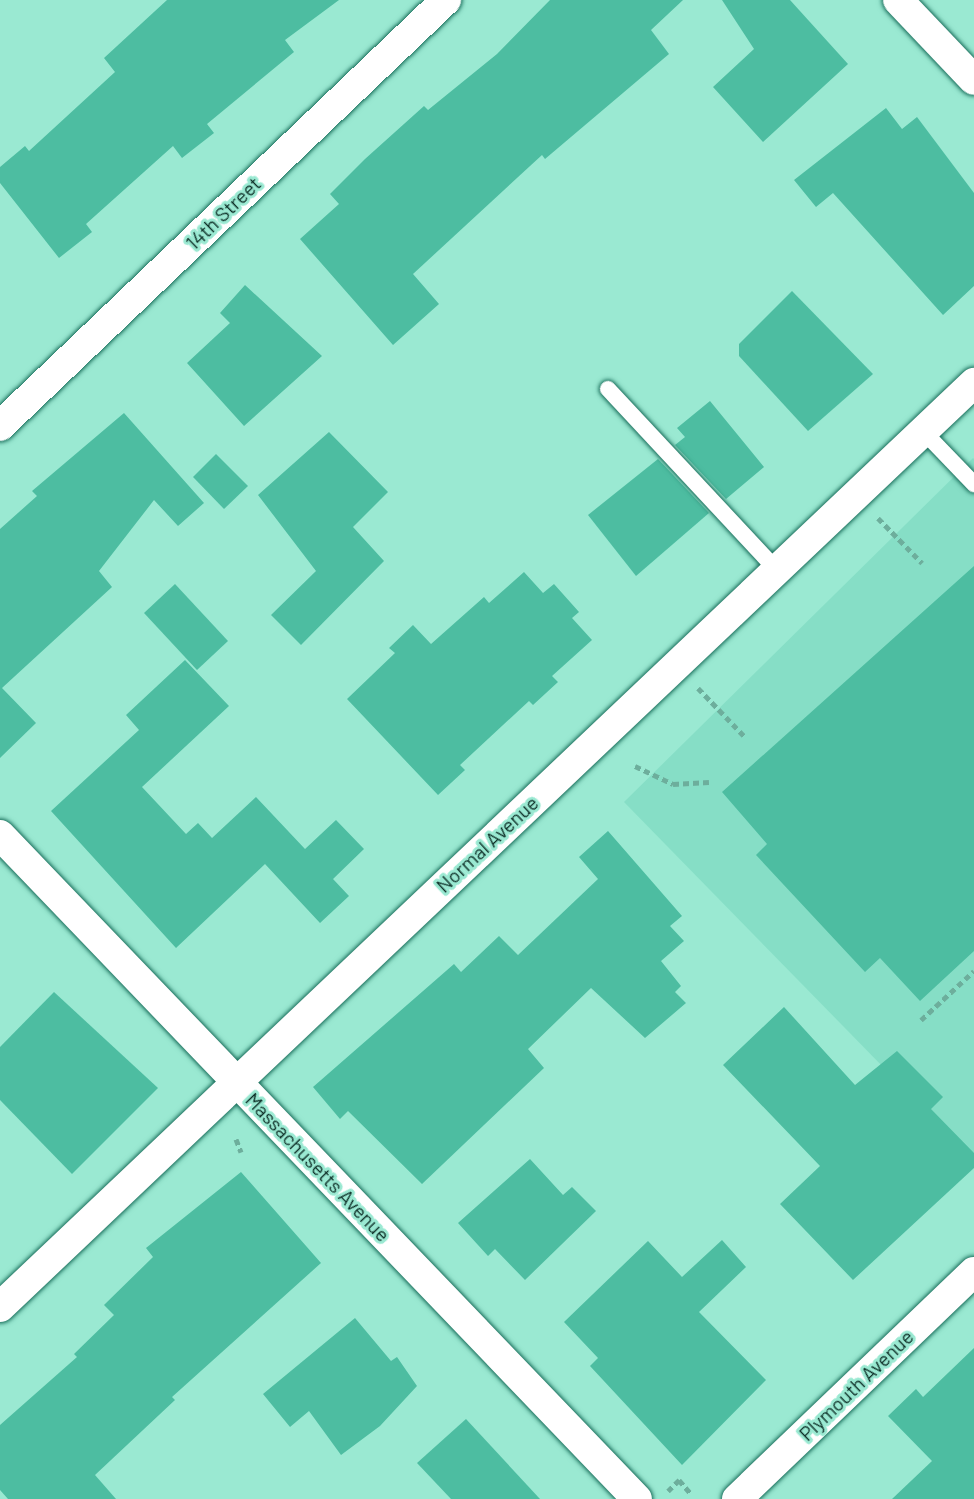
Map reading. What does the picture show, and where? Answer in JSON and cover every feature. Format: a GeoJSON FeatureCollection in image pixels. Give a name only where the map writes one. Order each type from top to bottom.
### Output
{"type":"FeatureCollection","features":[{"type":"Feature","properties":{"kind":"street","name":"14th Street"},"geometry":{"type":"LineString","coordinates":[[0,426],[446,0]]}},
{"type":"Feature","properties":{"kind":"street"},"geometry":{"type":"LineString","coordinates":[[898,0],[974,80]]}},
{"type":"Feature","properties":{"kind":"street","name":"Normal Avenue"},"geometry":{"type":"LineString","coordinates":[[0,1307],[974,383]]}},
{"type":"Feature","properties":{"kind":"street","name":"Massachusetts Avenue"},"geometry":{"type":"LineString","coordinates":[[0,835],[637,1499]]}},
{"type":"Feature","properties":{"kind":"street","name":"Plymouth Avenue"},"geometry":{"type":"LineString","coordinates":[[737,1499],[974,1272]]}},
{"type":"Feature","properties":{"kind":"lane"},"geometry":{"type":"LineString","coordinates":[[608,389],[777,570]]}},
{"type":"Feature","properties":{"kind":"lane"},"geometry":{"type":"LineString","coordinates":[[923,431],[974,484]]}},
{"type":"Feature","properties":{"kind":"path"},"geometry":{"type":"LineString","coordinates":[[876,516],[922,563]]}},
{"type":"Feature","properties":{"kind":"path"},"geometry":{"type":"LineString","coordinates":[[696,686],[745,737]]}},
{"type":"Feature","properties":{"kind":"path"},"geometry":{"type":"LineString","coordinates":[[635,766],[673,784],[709,782]]}},
{"type":"Feature","properties":{"kind":"path"},"geometry":{"type":"LineString","coordinates":[[921,1020],[972,976]]}},
{"type":"Feature","properties":{"kind":"path"},"geometry":{"type":"LineString","coordinates":[[236,1139],[241,1152]]}},
{"type":"Feature","properties":{"kind":"path"},"geometry":{"type":"LineString","coordinates":[[679,1480],[691,1494]]}},
{"type":"Feature","properties":{"kind":"shaded area"},"geometry":{"type":"Polygon","coordinates":[[[974,459],[974,1160],[624,802],[974,459]]]}},
{"type":"Feature","properties":{"kind":"building"},"geometry":{"type":"Polygon","coordinates":[[[167,0],[339,0],[285,40],[294,52],[207,124],[214,133],[182,158],[173,146],[86,224],[92,232],[59,258],[0,183],[0,167],[25,146],[29,151],[115,72],[104,58],[167,0]]]}},
{"type":"Feature","properties":{"kind":"building"},"geometry":{"type":"Polygon","coordinates":[[[550,0],[683,0],[651,30],[669,54],[545,159],[542,155],[413,274],[439,304],[393,345],[300,239],[339,204],[330,194],[365,159],[424,106],[428,110],[497,54],[550,0]]]}},
{"type":"Feature","properties":{"kind":"building"},"geometry":{"type":"Polygon","coordinates":[[[722,0],[790,0],[848,64],[763,142],[713,87],[754,49],[722,0]]]}},
{"type":"Feature","properties":{"kind":"building"},"geometry":{"type":"Polygon","coordinates":[[[886,108],[902,129],[917,117],[974,193],[974,286],[943,315],[833,193],[816,207],[794,180],[886,108]]]}},
{"type":"Feature","properties":{"kind":"building"},"geometry":{"type":"Polygon","coordinates":[[[245,285],[322,356],[244,426],[187,363],[230,323],[220,313],[245,285]]]}},
{"type":"Feature","properties":{"kind":"building"},"geometry":{"type":"Polygon","coordinates":[[[792,291],[873,374],[808,431],[739,356],[739,344],[792,291]]]}},
{"type":"Feature","properties":{"kind":"building"},"geometry":{"type":"Polygon","coordinates":[[[710,401],[764,467],[726,499],[675,445],[685,437],[677,428],[710,401]]]}},
{"type":"Feature","properties":{"kind":"building"},"geometry":{"type":"Polygon","coordinates":[[[124,413],[204,503],[178,526],[154,500],[99,571],[112,587],[2,688],[36,723],[0,758],[0,529],[37,496],[32,491],[124,413]]]}},
{"type":"Feature","properties":{"kind":"building"},"geometry":{"type":"Polygon","coordinates":[[[329,432],[388,492],[353,527],[384,561],[301,645],[271,615],[316,571],[258,495],[329,432]]]}},
{"type":"Feature","properties":{"kind":"building"},"geometry":{"type":"Polygon","coordinates":[[[216,454],[248,486],[224,509],[193,477],[216,454]]]}},
{"type":"Feature","properties":{"kind":"building"},"geometry":{"type":"Polygon","coordinates":[[[658,459],[709,513],[636,576],[588,515],[658,459]]]}},
{"type":"Feature","properties":{"kind":"building"},"geometry":{"type":"Polygon","coordinates":[[[974,566],[974,951],[920,1001],[880,958],[865,972],[756,855],[767,844],[722,792],[974,566]]]}},
{"type":"Feature","properties":{"kind":"building"},"geometry":{"type":"Polygon","coordinates":[[[524,572],[543,593],[554,584],[579,612],[572,618],[592,640],[552,676],[558,682],[533,705],[529,701],[460,765],[465,770],[438,795],[347,699],[395,653],[389,648],[413,625],[431,644],[484,597],[489,603],[524,572]]]}},
{"type":"Feature","properties":{"kind":"building"},"geometry":{"type":"Polygon","coordinates":[[[175,584],[228,641],[197,670],[144,613],[175,584]]]}},
{"type":"Feature","properties":{"kind":"building"},"geometry":{"type":"Polygon","coordinates":[[[185,660],[229,706],[142,787],[186,834],[198,823],[212,838],[256,797],[305,849],[336,820],[364,849],[333,879],[349,896],[320,923],[265,864],[176,948],[51,811],[139,730],[126,715],[185,660]]]}},
{"type":"Feature","properties":{"kind":"building"},"geometry":{"type":"Polygon","coordinates":[[[608,831],[682,916],[670,926],[684,941],[661,961],[681,986],[675,992],[686,1003],[645,1038],[591,988],[528,1049],[544,1068],[422,1184],[348,1111],[340,1119],[313,1087],[454,964],[461,972],[499,936],[518,955],[598,879],[579,857],[608,831]]]}},
{"type":"Feature","properties":{"kind":"building"},"geometry":{"type":"Polygon","coordinates":[[[54,992],[158,1088],[72,1174],[0,1100],[0,1047],[54,992]]]}},
{"type":"Feature","properties":{"kind":"building"},"geometry":{"type":"Polygon","coordinates":[[[784,1007],[855,1085],[897,1051],[943,1097],[931,1109],[974,1153],[974,1168],[853,1280],[780,1204],[820,1166],[723,1065],[784,1007]]]}},
{"type":"Feature","properties":{"kind":"building"},"geometry":{"type":"Polygon","coordinates":[[[530,1159],[563,1195],[572,1187],[596,1211],[525,1280],[495,1249],[488,1256],[458,1223],[530,1159]]]}},
{"type":"Feature","properties":{"kind":"building"},"geometry":{"type":"Polygon","coordinates":[[[241,1172],[321,1263],[172,1397],[175,1400],[95,1475],[116,1499],[8,1499],[0,1490],[0,1425],[77,1357],[74,1354],[114,1315],[104,1305],[153,1257],[146,1248],[241,1172]]]}},
{"type":"Feature","properties":{"kind":"building"},"geometry":{"type":"Polygon","coordinates":[[[722,1240],[746,1267],[699,1312],[766,1380],[682,1465],[590,1366],[598,1358],[564,1322],[648,1241],[682,1277],[722,1240]]]}},
{"type":"Feature","properties":{"kind":"building"},"geometry":{"type":"Polygon","coordinates":[[[355,1318],[391,1361],[397,1357],[417,1386],[380,1426],[341,1455],[309,1411],[290,1427],[263,1394],[355,1318]]]}},
{"type":"Feature","properties":{"kind":"building"},"geometry":{"type":"Polygon","coordinates":[[[974,1348],[974,1499],[892,1499],[932,1461],[888,1416],[916,1389],[923,1397],[974,1348]]]}},
{"type":"Feature","properties":{"kind":"building"},"geometry":{"type":"Polygon","coordinates":[[[466,1419],[540,1499],[451,1499],[417,1463],[466,1419]]]}}]}
